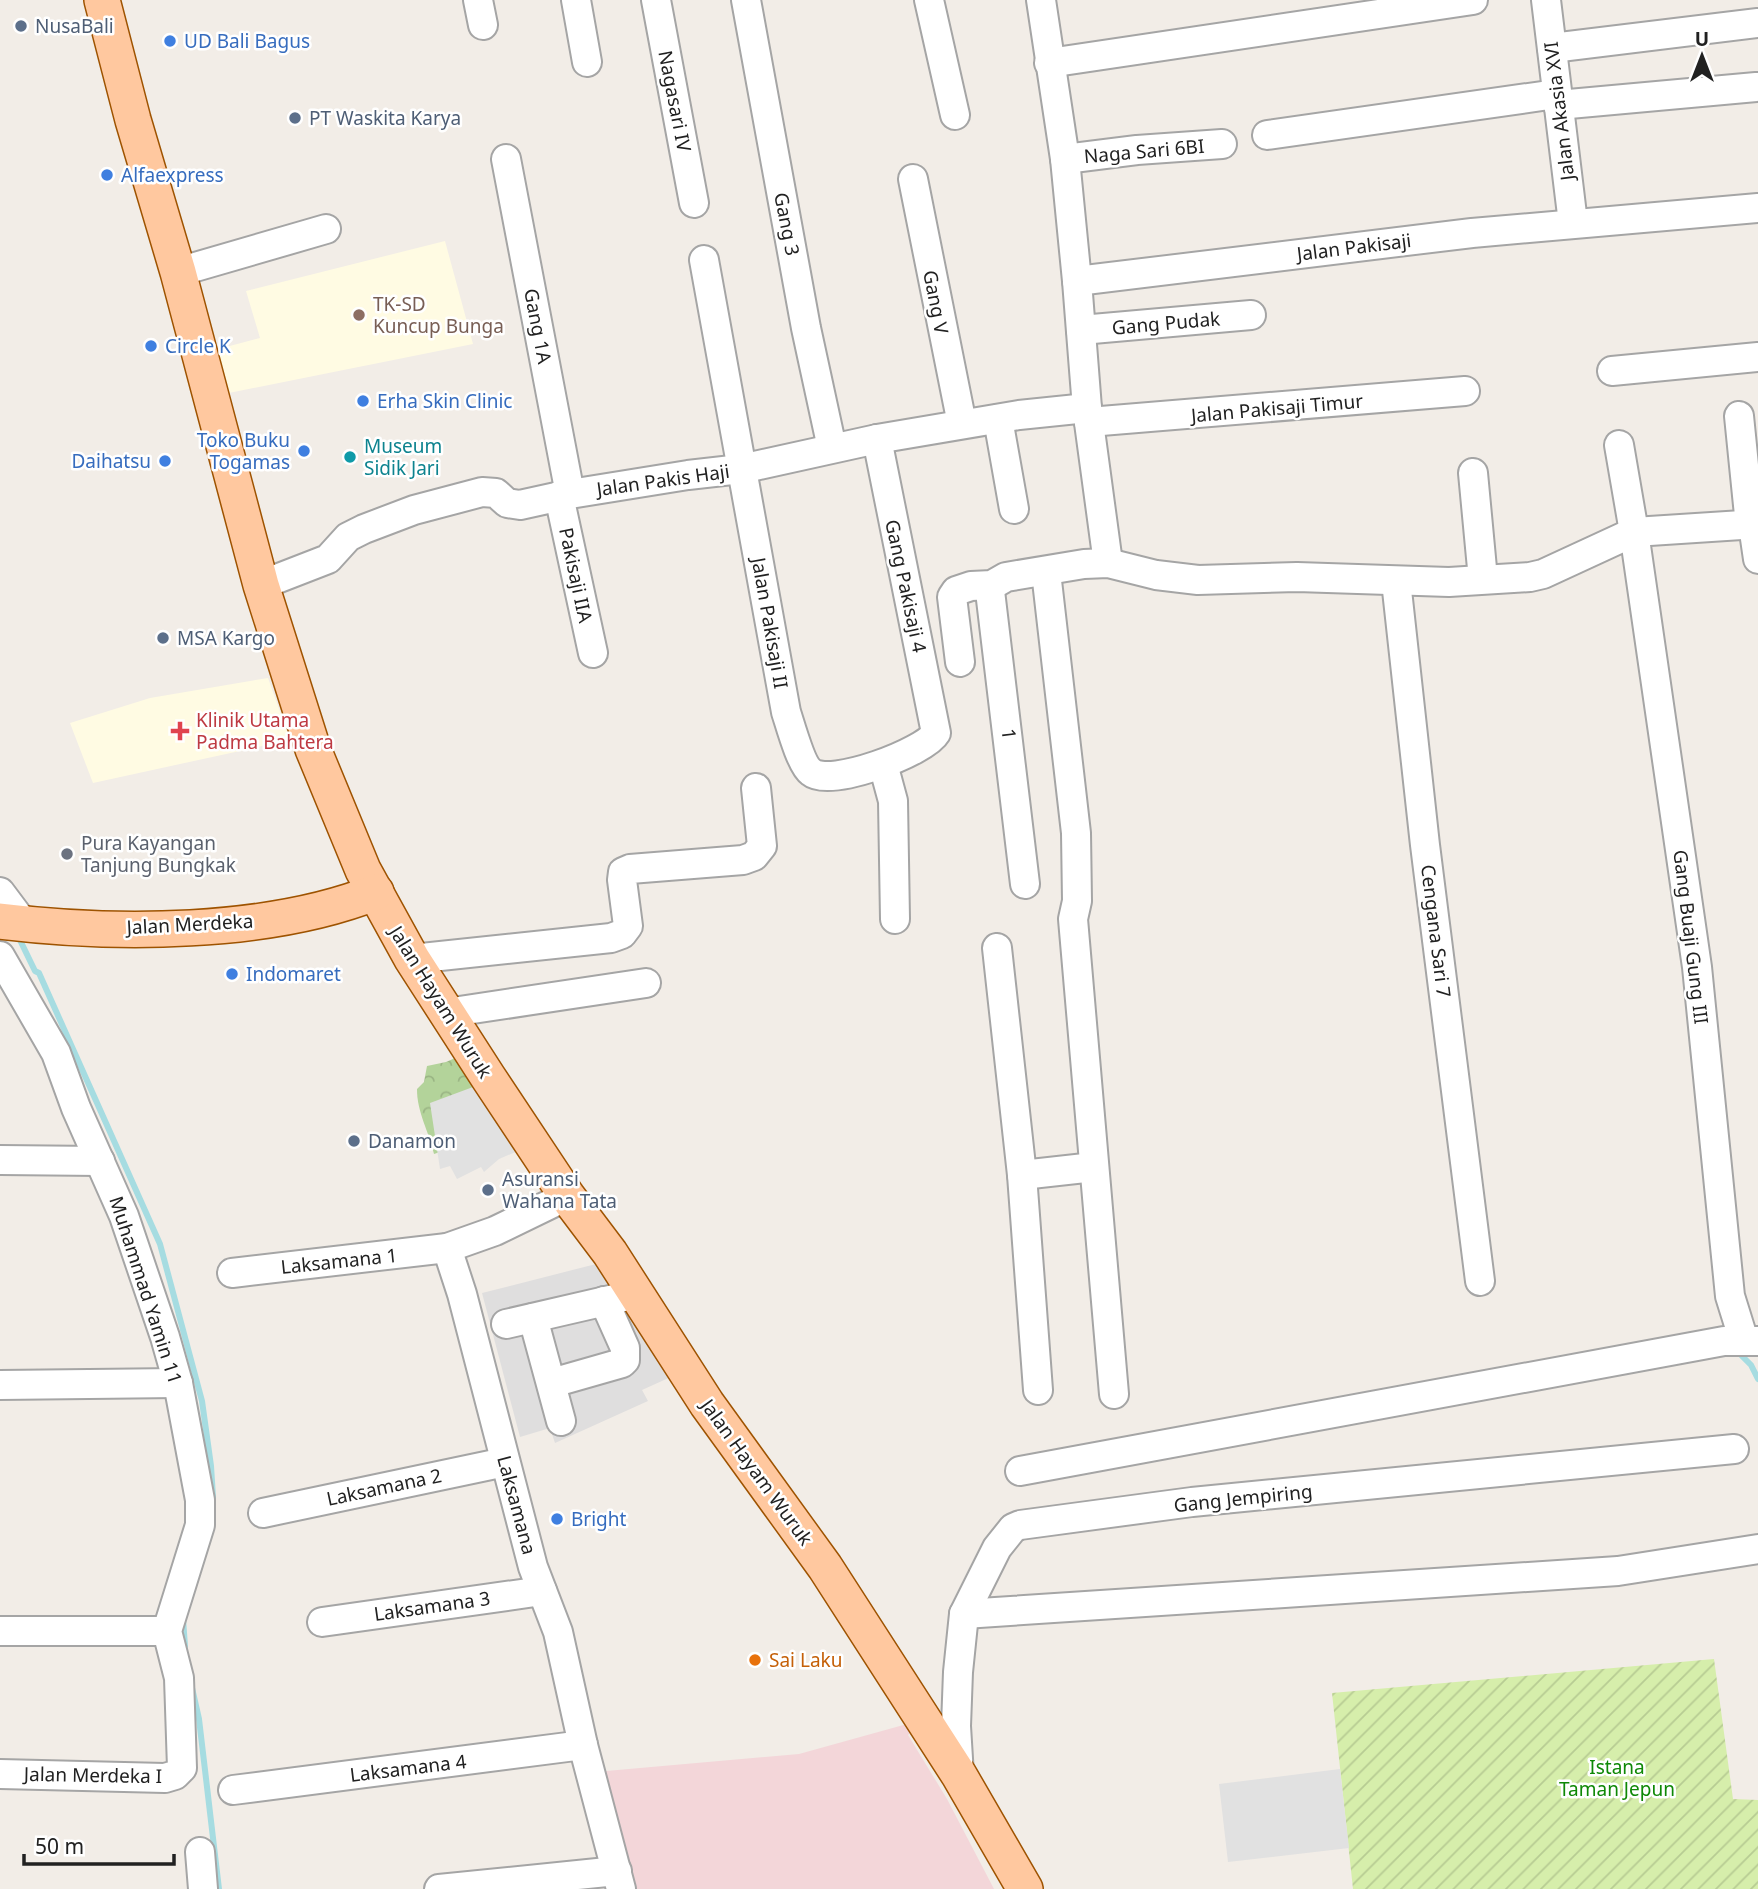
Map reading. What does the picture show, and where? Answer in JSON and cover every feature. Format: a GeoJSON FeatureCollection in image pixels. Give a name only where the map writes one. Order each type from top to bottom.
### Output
{"type":"FeatureCollection","features":[{"type":"Feature","properties":{"kind":"main road","name":"Jalan Hayam Wuruk"},"geometry":{"type":"LineString","coordinates":[[102,0],[261,585],[313,749],[351,845],[412,959],[567,1196],[620,1297],[707,1404],[825,1567],[959,1775],[1025,1889]]}},
{"type":"Feature","properties":{"kind":"main road","name":"Jalan Merdeka"},"geometry":{"type":"LineString","coordinates":[[12,922],[81,927],[159,928],[248,923],[302,916],[342,906],[376,892]]}},
{"type":"Feature","properties":{"kind":"street"},"geometry":{"type":"LineString","coordinates":[[576,0],[587,62]]}},
{"type":"Feature","properties":{"kind":"street","name":"Nagasari IV"},"geometry":{"type":"LineString","coordinates":[[656,0],[694,203]]}},
{"type":"Feature","properties":{"kind":"street","name":"Gang 3"},"geometry":{"type":"LineString","coordinates":[[746,0],[806,328],[832,448]]}},
{"type":"Feature","properties":{"kind":"street"},"geometry":{"type":"LineString","coordinates":[[929,0],[955,115]]}},
{"type":"Feature","properties":{"kind":"street"},"geometry":{"type":"LineString","coordinates":[[1045,0],[1049,63],[1065,159],[1088,415],[1108,564]]}},
{"type":"Feature","properties":{"kind":"street"},"geometry":{"type":"LineString","coordinates":[[1049,63],[1473,0]]}},
{"type":"Feature","properties":{"kind":"street","name":"Jalan Akasia XVI"},"geometry":{"type":"LineString","coordinates":[[1546,0],[1573,223]]}},
{"type":"Feature","properties":{"kind":"street"},"geometry":{"type":"LineString","coordinates":[[1552,48],[1758,23]]}},
{"type":"Feature","properties":{"kind":"street"},"geometry":{"type":"LineString","coordinates":[[1267,135],[1557,99],[1756,87]]}},
{"type":"Feature","properties":{"kind":"street","name":"Naga Sari 6BI"},"geometry":{"type":"LineString","coordinates":[[1065,159],[1137,150],[1222,144]]}},
{"type":"Feature","properties":{"kind":"street","name":"Gang 1A"},"geometry":{"type":"LineString","coordinates":[[506,159],[565,495]]}},
{"type":"Feature","properties":{"kind":"street","name":"Gang V"},"geometry":{"type":"LineString","coordinates":[[912,179],[962,424]]}},
{"type":"Feature","properties":{"kind":"street","name":"Jalan Pakisaji"},"geometry":{"type":"LineString","coordinates":[[1077,281],[1573,223],[1758,208]]}},
{"type":"Feature","properties":{"kind":"street"},"geometry":{"type":"LineString","coordinates":[[178,272],[326,229]]}},
{"type":"Feature","properties":{"kind":"street","name":"Jalan Pakisaji II"},"geometry":{"type":"LineString","coordinates":[[704,260],[786,712],[792,732],[810,772],[832,776],[883,764]]}},
{"type":"Feature","properties":{"kind":"street","name":"Gang Pudak"},"geometry":{"type":"LineString","coordinates":[[1081,330],[1251,315]]}},
{"type":"Feature","properties":{"kind":"street"},"geometry":{"type":"LineString","coordinates":[[1612,371],[1758,357]]}},
{"type":"Feature","properties":{"kind":"street","name":"Jalan Pakisaji Timur"},"geometry":{"type":"LineString","coordinates":[[1088,415],[1465,391]]}},
{"type":"Feature","properties":{"kind":"street","name":"Jalan Pakis Haji"},"geometry":{"type":"LineString","coordinates":[[261,585],[328,559],[348,537],[364,529],[414,510],[490,491],[514,505],[688,475],[741,469],[832,448],[962,424],[998,419],[1088,415]]}},
{"type":"Feature","properties":{"kind":"street"},"geometry":{"type":"LineString","coordinates":[[1740,416],[1758,559]]}},
{"type":"Feature","properties":{"kind":"street"},"geometry":{"type":"LineString","coordinates":[[998,419],[1014,509]]}},
{"type":"Feature","properties":{"kind":"street","name":"Gang Pakisaji 4"},"geometry":{"type":"LineString","coordinates":[[877,439],[936,733],[932,739],[900,758],[883,764]]}},
{"type":"Feature","properties":{"kind":"street","name":"Gang Buaji Gung III"},"geometry":{"type":"LineString","coordinates":[[1619,445],[1697,967],[1730,1296],[1741,1341]]}},
{"type":"Feature","properties":{"kind":"street"},"geometry":{"type":"LineString","coordinates":[[1473,473],[1483,579]]}},
{"type":"Feature","properties":{"kind":"street","name":"Pakisaji IIA"},"geometry":{"type":"LineString","coordinates":[[565,495],[593,653]]}},
{"type":"Feature","properties":{"kind":"street"},"geometry":{"type":"LineString","coordinates":[[960,662],[952,597],[956,591],[971,586],[992,585],[1006,576],[1046,572],[1084,564],[1108,564],[1156,575],[1198,580],[1297,576],[1449,582],[1543,573],[1634,532],[1754,525]]}},
{"type":"Feature","properties":{"kind":"street"},"geometry":{"type":"LineString","coordinates":[[1046,572],[1076,834],[1077,901],[1073,919],[1114,1394]]}},
{"type":"Feature","properties":{"kind":"street","name":"Cengana Sari 7"},"geometry":{"type":"LineString","coordinates":[[1396,581],[1425,845],[1480,1281]]}},
{"type":"Feature","properties":{"kind":"street","name":"1"},"geometry":{"type":"LineString","coordinates":[[992,585],[990,591],[1025,884]]}},
{"type":"Feature","properties":{"kind":"street"},"geometry":{"type":"LineString","coordinates":[[883,764],[893,801],[895,919]]}},
{"type":"Feature","properties":{"kind":"street"},"geometry":{"type":"LineString","coordinates":[[412,959],[611,938],[622,934],[628,926],[623,872],[630,869],[743,860],[754,856],[762,846],[756,788]]}},
{"type":"Feature","properties":{"kind":"street"},"geometry":{"type":"LineString","coordinates":[[0,892],[12,922]]}},
{"type":"Feature","properties":{"kind":"street"},"geometry":{"type":"LineString","coordinates":[[997,948],[1022,1175],[1038,1391]]}},
{"type":"Feature","properties":{"kind":"street","name":"Muhammad Yamin 11"},"geometry":{"type":"LineString","coordinates":[[0,957],[56,1053],[76,1108],[128,1229],[178,1383],[200,1500],[200,1525],[167,1631]]}},
{"type":"Feature","properties":{"kind":"street"},"geometry":{"type":"LineString","coordinates":[[446,1013],[646,984]]}},
{"type":"Feature","properties":{"kind":"street"},"geometry":{"type":"LineString","coordinates":[[0,1160],[100,1161]]}},
{"type":"Feature","properties":{"kind":"street"},"geometry":{"type":"LineString","coordinates":[[1022,1175],[1094,1167]]}},
{"type":"Feature","properties":{"kind":"street"},"geometry":{"type":"LineString","coordinates":[[447,1248],[495,1231],[567,1196]]}},
{"type":"Feature","properties":{"kind":"street","name":"Laksamana 1"},"geometry":{"type":"LineString","coordinates":[[232,1273],[447,1248]]}},
{"type":"Feature","properties":{"kind":"street","name":"Laksamana"},"geometry":{"type":"LineString","coordinates":[[447,1248],[462,1294],[505,1462],[542,1591],[558,1632],[583,1745],[619,1880]]}},
{"type":"Feature","properties":{"kind":"street"},"geometry":{"type":"LineString","coordinates":[[552,1383],[625,1360],[620,1297],[520,1321],[552,1383],[561,1421]]}},
{"type":"Feature","properties":{"kind":"street"},"geometry":{"type":"LineString","coordinates":[[1020,1471],[1741,1341]]}},
{"type":"Feature","properties":{"kind":"street"},"geometry":{"type":"LineString","coordinates":[[0,1385],[178,1383]]}},
{"type":"Feature","properties":{"kind":"street","name":"Gang Jempiring"},"geometry":{"type":"LineString","coordinates":[[959,1775],[956,1726],[964,1614],[997,1548],[1013,1528],[1020,1525],[1192,1502],[1734,1449]]}},
{"type":"Feature","properties":{"kind":"street","name":"Laksamana 2"},"geometry":{"type":"LineString","coordinates":[[263,1513],[505,1462]]}},
{"type":"Feature","properties":{"kind":"street"},"geometry":{"type":"LineString","coordinates":[[964,1614],[1618,1571],[1758,1549]]}},
{"type":"Feature","properties":{"kind":"street","name":"Laksamana 3"},"geometry":{"type":"LineString","coordinates":[[322,1622],[542,1591]]}},
{"type":"Feature","properties":{"kind":"street"},"geometry":{"type":"LineString","coordinates":[[0,1631],[167,1631]]}},
{"type":"Feature","properties":{"kind":"street","name":"Jalan Merdeka I"},"geometry":{"type":"LineString","coordinates":[[0,1774],[165,1778],[175,1775],[182,1768],[179,1678],[167,1631]]}},
{"type":"Feature","properties":{"kind":"street","name":"Laksamana 4"},"geometry":{"type":"LineString","coordinates":[[233,1790],[583,1745]]}},
{"type":"Feature","properties":{"kind":"street"},"geometry":{"type":"LineString","coordinates":[[200,1852],[203,1889]]}},
{"type":"Feature","properties":{"kind":"street"},"geometry":{"type":"LineString","coordinates":[[439,1889],[619,1880]]}},
{"type":"Feature","properties":{"kind":"shaded area","name":"TK-SD Kuncup Bunga"},"geometry":{"type":"Polygon","coordinates":[[[445,241],[473,344],[219,395],[207,352],[260,338],[246,291],[445,241]]]}},
{"type":"Feature","properties":{"kind":"shaded area","name":"Klinik Utama Padma Bahtera"},"geometry":{"type":"Polygon","coordinates":[[[268,678],[290,740],[93,783],[70,723],[150,698],[268,678]]]}},
{"type":"Feature","properties":{"kind":"shaded area"},"geometry":{"type":"Polygon","coordinates":[[[473,1087],[518,1151],[499,1159],[484,1172],[481,1167],[457,1179],[450,1166],[440,1169],[430,1103],[473,1087]]]}},
{"type":"Feature","properties":{"kind":"shaded area"},"geometry":{"type":"Polygon","coordinates":[[[600,1263],[673,1376],[642,1390],[648,1401],[555,1443],[550,1428],[520,1437],[482,1293],[600,1263]]]}},
{"type":"Feature","properties":{"kind":"shaded area"},"geometry":{"type":"Polygon","coordinates":[[[925,1719],[908,1735],[947,1799],[994,1889],[630,1889],[595,1772],[799,1754],[925,1719]]]}},
{"type":"Feature","properties":{"kind":"shaded area"},"geometry":{"type":"Polygon","coordinates":[[[1340,1769],[1349,1848],[1228,1862],[1219,1784],[1340,1769]]]}},
{"type":"Feature","properties":{"kind":"green space"},"geometry":{"type":"Polygon","coordinates":[[[462,1055],[505,1110],[446,1150],[434,1154],[419,1106],[417,1089],[424,1082],[427,1066],[462,1055]]]}},
{"type":"Feature","properties":{"kind":"green space","name":"Istana Taman Jepun"},"geometry":{"type":"Polygon","coordinates":[[[1714,1659],[1733,1799],[1758,1800],[1758,1889],[1353,1889],[1332,1693],[1714,1659]]]}},
{"type":"Feature","properties":{"kind":"waterway"},"geometry":{"type":"LineString","coordinates":[[19,938],[35,971],[39,973],[160,1244],[202,1401],[213,1497]]}},
{"type":"Feature","properties":{"kind":"waterway"},"geometry":{"type":"LineString","coordinates":[[1736,1350],[1751,1365],[1758,1379]]}},
{"type":"Feature","properties":{"kind":"waterway"},"geometry":{"type":"LineString","coordinates":[[183,1619],[185,1646]]}},
{"type":"Feature","properties":{"kind":"waterway"},"geometry":{"type":"LineString","coordinates":[[192,1688],[199,1719],[219,1889]]}},
{"type":"Feature","properties":{"kind":"place","name":"NusaBali"},"geometry":{"type":"Point","coordinates":[21,26]}},
{"type":"Feature","properties":{"kind":"place","name":"UD Bali Bagus"},"geometry":{"type":"Point","coordinates":[170,41]}},
{"type":"Feature","properties":{"kind":"place","name":"PT Waskita Karya"},"geometry":{"type":"Point","coordinates":[295,118]}},
{"type":"Feature","properties":{"kind":"place","name":"Alfaexpress"},"geometry":{"type":"Point","coordinates":[107,175]}},
{"type":"Feature","properties":{"kind":"place","name":"TK-SD Kuncup Bunga"},"geometry":{"type":"Point","coordinates":[359,315]}},
{"type":"Feature","properties":{"kind":"place","name":"Circle K"},"geometry":{"type":"Point","coordinates":[151,346]}},
{"type":"Feature","properties":{"kind":"place","name":"Erha Skin Clinic"},"geometry":{"type":"Point","coordinates":[363,401]}},
{"type":"Feature","properties":{"kind":"place","name":"Toko Buku Togamas"},"geometry":{"type":"Point","coordinates":[304,451]}},
{"type":"Feature","properties":{"kind":"place","name":"Museum Sidik Jari"},"geometry":{"type":"Point","coordinates":[350,457]}},
{"type":"Feature","properties":{"kind":"place","name":"Daihatsu"},"geometry":{"type":"Point","coordinates":[165,461]}},
{"type":"Feature","properties":{"kind":"place","name":"MSA Kargo"},"geometry":{"type":"Point","coordinates":[163,638]}},
{"type":"Feature","properties":{"kind":"place","name":"Klinik Utama Padma Bahtera"},"geometry":{"type":"Point","coordinates":[180,731]}},
{"type":"Feature","properties":{"kind":"place","name":"Pura Kayangan Tanjung Bungkak"},"geometry":{"type":"Point","coordinates":[67,854]}},
{"type":"Feature","properties":{"kind":"place","name":"Indomaret"},"geometry":{"type":"Point","coordinates":[232,974]}},
{"type":"Feature","properties":{"kind":"place","name":"Danamon"},"geometry":{"type":"Point","coordinates":[354,1141]}},
{"type":"Feature","properties":{"kind":"place","name":"Asuransi Wahana Tata"},"geometry":{"type":"Point","coordinates":[488,1190]}},
{"type":"Feature","properties":{"kind":"place","name":"Bright"},"geometry":{"type":"Point","coordinates":[557,1519]}},
{"type":"Feature","properties":{"kind":"place","name":"Sai Laku"},"geometry":{"type":"Point","coordinates":[755,1660]}}]}
